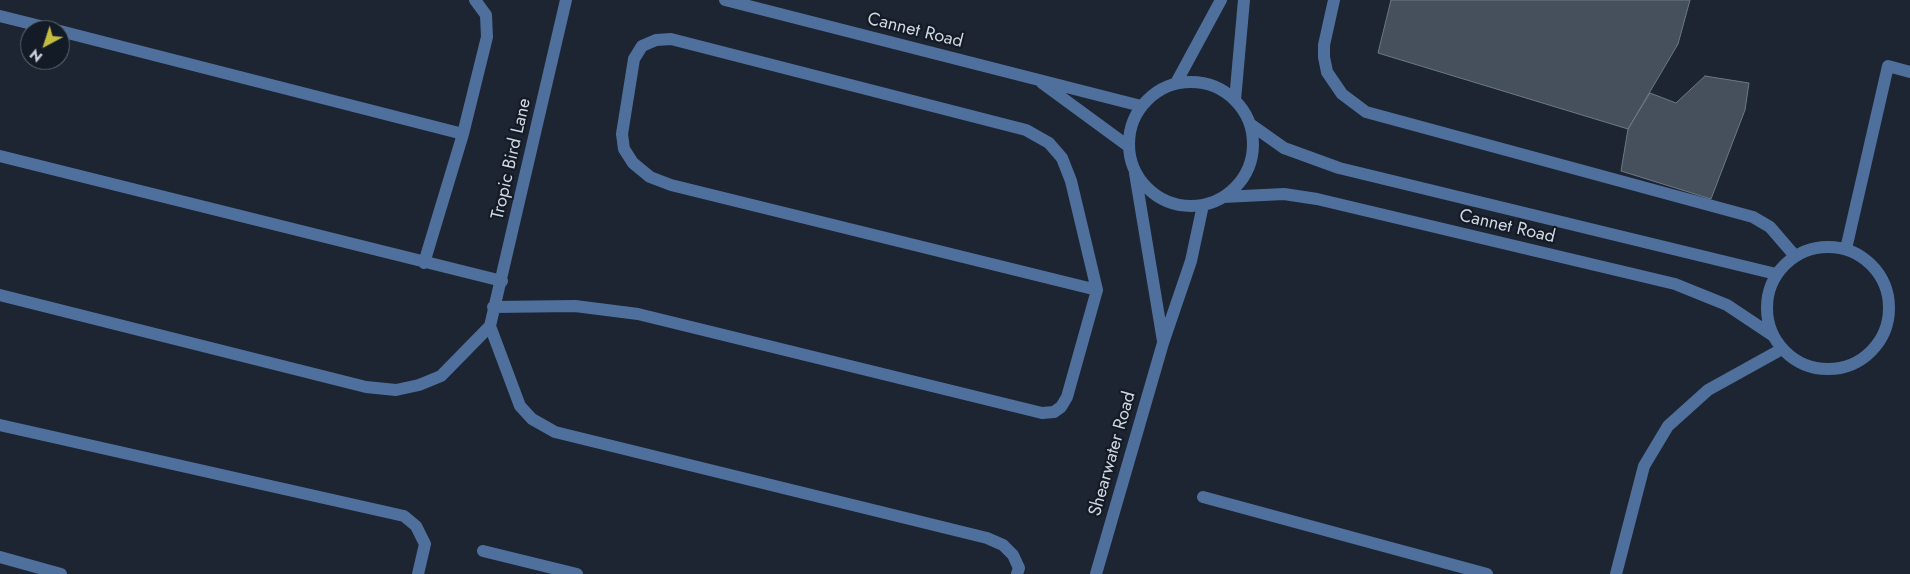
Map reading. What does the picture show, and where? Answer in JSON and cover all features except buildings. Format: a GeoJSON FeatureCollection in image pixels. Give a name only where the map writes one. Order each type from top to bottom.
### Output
{"type":"FeatureCollection","features":[{"type":"Feature","properties":{"kind":"street"},"geometry":{"type":"LineString","coordinates":[[424,262],[463,134],[487,37],[486,15],[475,0]]}},
{"type":"Feature","properties":{"kind":"street","name":"Tropic Bird Lane"},"geometry":{"type":"LineString","coordinates":[[490,326],[566,0]]}},
{"type":"Feature","properties":{"kind":"street","name":"Cannet Road"},"geometry":{"type":"LineString","coordinates":[[725,0],[1141,106]]}},
{"type":"Feature","properties":{"kind":"street"},"geometry":{"type":"LineString","coordinates":[[1176,83],[1221,0]]}},
{"type":"Feature","properties":{"kind":"street"},"geometry":{"type":"LineString","coordinates":[[1235,100],[1244,0]]}},
{"type":"Feature","properties":{"kind":"street"},"geometry":{"type":"LineString","coordinates":[[1334,0],[1324,45],[1327,72],[1342,94],[1366,112],[1753,217],[1770,228],[1795,256]]}},
{"type":"Feature","properties":{"kind":"street"},"geometry":{"type":"LineString","coordinates":[[0,16],[20,21]]}},
{"type":"Feature","properties":{"kind":"street"},"geometry":{"type":"LineString","coordinates":[[70,34],[463,134]]}},
{"type":"Feature","properties":{"kind":"street"},"geometry":{"type":"LineString","coordinates":[[493,307],[575,306],[638,314],[1042,413],[1054,412],[1061,407],[1067,397],[1097,290],[1071,181],[1062,158],[1048,143],[1026,130],[671,39],[656,40],[642,46],[634,59],[622,134],[624,149],[633,163],[650,176],[672,185],[1097,290]]}},
{"type":"Feature","properties":{"kind":"street"},"geometry":{"type":"LineString","coordinates":[[1846,249],[1888,66],[1910,72]]}},
{"type":"Feature","properties":{"kind":"street","name":"Cannet Road"},"geometry":{"type":"LineString","coordinates":[[1038,80],[1128,146]]}},
{"type":"Feature","properties":{"kind":"street"},"geometry":{"type":"LineString","coordinates":[[1176,83],[1208,84],[1222,90],[1235,100],[1250,124],[1253,145],[1249,166],[1239,184],[1222,198],[1203,205],[1182,206],[1163,199],[1146,187],[1134,170],[1128,146],[1130,132],[1141,106],[1150,96],[1176,83]]}},
{"type":"Feature","properties":{"kind":"street","name":"Cannet Road"},"geometry":{"type":"LineString","coordinates":[[1250,124],[1284,148],[1339,168],[1776,274]]}},
{"type":"Feature","properties":{"kind":"street"},"geometry":{"type":"LineString","coordinates":[[0,156],[502,281]]}},
{"type":"Feature","properties":{"kind":"street","name":"Shearwater Road"},"geometry":{"type":"LineString","coordinates":[[1134,170],[1163,343]]}},
{"type":"Feature","properties":{"kind":"street","name":"Cannet Road"},"geometry":{"type":"LineString","coordinates":[[1222,198],[1284,194],[1317,199],[1675,284],[1727,305],[1772,335]]}},
{"type":"Feature","properties":{"kind":"street","name":"Shearwater Road"},"geometry":{"type":"LineString","coordinates":[[1096,574],[1163,343],[1191,261],[1203,205]]}},
{"type":"Feature","properties":{"kind":"street"},"geometry":{"type":"LineString","coordinates":[[1819,247],[1846,249],[1862,256],[1875,268],[1884,283],[1889,299],[1887,325],[1875,348],[1854,364],[1829,370],[1812,368],[1795,360],[1782,349],[1772,335],[1767,320],[1766,304],[1769,288],[1776,274],[1795,256],[1819,247]]}},
{"type":"Feature","properties":{"kind":"street"},"geometry":{"type":"LineString","coordinates":[[0,295],[366,387],[396,390],[419,385],[441,376],[490,326],[520,406],[532,419],[555,432],[987,538],[1003,545],[1013,555],[1019,568],[1017,574]]}},
{"type":"Feature","properties":{"kind":"street"},"geometry":{"type":"LineString","coordinates":[[1616,574],[1644,466],[1668,426],[1708,390],[1782,349]]}},
{"type":"Feature","properties":{"kind":"street"},"geometry":{"type":"LineString","coordinates":[[0,425],[404,516],[416,526],[425,544],[418,574]]}},
{"type":"Feature","properties":{"kind":"street"},"geometry":{"type":"LineString","coordinates":[[1203,497],[1487,574]]}},
{"type":"Feature","properties":{"kind":"street"},"geometry":{"type":"LineString","coordinates":[[483,551],[577,574]]}},
{"type":"Feature","properties":{"kind":"street"},"geometry":{"type":"LineString","coordinates":[[0,557],[61,574]]}}]}
